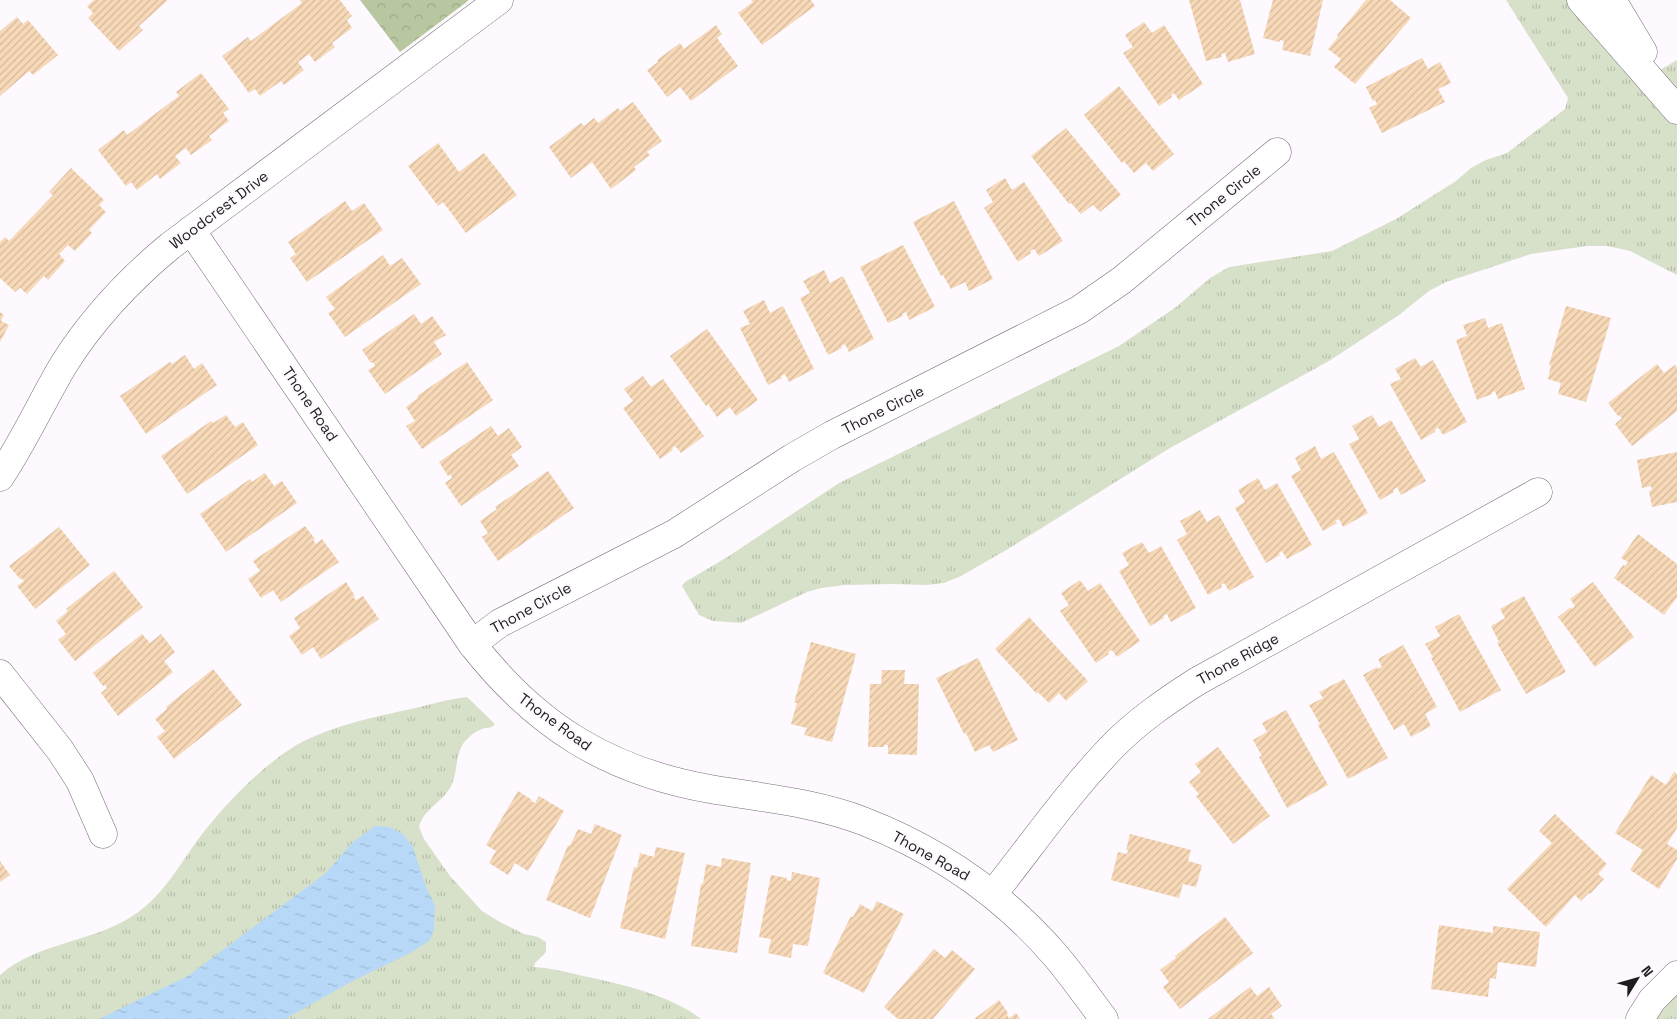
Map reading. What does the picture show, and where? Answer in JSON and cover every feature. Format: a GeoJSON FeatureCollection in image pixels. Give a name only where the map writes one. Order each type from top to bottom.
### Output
{"type":"FeatureCollection","features":[{"type":"Feature","properties":{"kind":"street","name":"Woodcrest Drive"},"geometry":{"type":"LineString","coordinates":[[0,477],[65,364],[107,306],[150,263],[191,230],[499,0]]}},
{"type":"Feature","properties":{"kind":"street"},"geometry":{"type":"LineString","coordinates":[[1581,0],[1674,107]]}},
{"type":"Feature","properties":{"kind":"street"},"geometry":{"type":"LineString","coordinates":[[1612,0],[1674,107]]}},
{"type":"Feature","properties":{"kind":"street","name":"Thone Circle"},"geometry":{"type":"LineString","coordinates":[[472,644],[500,623],[693,523],[819,442],[1059,322],[1079,310],[1122,280],[1277,152]]}},
{"type":"Feature","properties":{"kind":"street","name":"Thone Road"},"geometry":{"type":"LineString","coordinates":[[191,230],[472,644],[493,671],[522,700],[576,741],[627,767],[666,780],[712,790],[780,799],[832,811],[893,834],[938,856],[993,894],[1017,915],[1051,950],[1104,1019]]}},
{"type":"Feature","properties":{"kind":"street","name":"Thone Ridge"},"geometry":{"type":"LineString","coordinates":[[993,894],[1093,768],[1112,747],[1151,713],[1196,682],[1538,492]]}},
{"type":"Feature","properties":{"kind":"street"},"geometry":{"type":"LineString","coordinates":[[0,674],[60,750],[80,782],[103,834]]}},
{"type":"Feature","properties":{"kind":"street"},"geometry":{"type":"LineString","coordinates":[[1640,1019],[1652,1000],[1677,975]]}},
{"type":"Feature","properties":{"kind":"green space"},"geometry":{"type":"Polygon","coordinates":[[[360,0],[468,0],[468,1],[400,52],[360,0]]]}},
{"type":"Feature","properties":{"kind":"green space"},"geometry":{"type":"Polygon","coordinates":[[[1506,0],[1581,0],[1655,73],[1677,60],[1677,275],[1630,251],[1607,246],[1587,246],[1531,254],[1446,282],[1429,291],[1399,315],[1329,361],[1170,448],[1008,549],[961,576],[944,583],[926,585],[845,585],[821,588],[807,592],[741,623],[713,621],[699,615],[682,586],[685,582],[729,556],[839,483],[1119,346],[1176,307],[1210,278],[1229,267],[1332,251],[1396,219],[1456,181],[1471,168],[1486,160],[1507,153],[1565,109],[1568,98],[1506,0]]]}},
{"type":"Feature","properties":{"kind":"green space"},"geometry":{"type":"Polygon","coordinates":[[[467,697],[495,724],[475,732],[462,745],[449,790],[429,810],[419,827],[424,839],[450,876],[482,911],[524,934],[538,937],[546,942],[546,952],[535,963],[534,967],[565,972],[645,992],[675,1003],[701,1019],[0,1019],[0,975],[33,955],[107,929],[125,921],[141,910],[152,901],[170,879],[221,811],[255,776],[293,747],[344,725],[467,697]]]}},
{"type":"Feature","properties":{"kind":"green space"},"geometry":{"type":"Polygon","coordinates":[[[1677,975],[1677,1019],[1640,1019],[1677,975]]]}},
{"type":"Feature","properties":{"kind":"water"},"geometry":{"type":"Polygon","coordinates":[[[375,826],[389,827],[403,834],[413,847],[425,884],[435,906],[434,930],[430,940],[414,951],[349,983],[285,1019],[99,1019],[188,976],[326,873],[353,842],[375,826]]]}},
{"type":"Feature","properties":{"kind":"building"},"geometry":{"type":"Polygon","coordinates":[[[94,0],[168,0],[139,26],[143,30],[119,51],[88,18],[93,13],[87,6],[94,0]]]}},
{"type":"Feature","properties":{"kind":"building"},"geometry":{"type":"Polygon","coordinates":[[[300,0],[340,0],[352,16],[347,20],[352,28],[332,43],[335,47],[315,62],[309,54],[298,62],[304,70],[284,85],[281,81],[260,96],[255,89],[249,93],[222,56],[248,37],[251,41],[302,3],[300,0]]]}},
{"type":"Feature","properties":{"kind":"building"},"geometry":{"type":"Polygon","coordinates":[[[751,0],[811,0],[815,6],[762,45],[738,13],[753,2],[751,0]]]}},
{"type":"Feature","properties":{"kind":"building"},"geometry":{"type":"Polygon","coordinates":[[[1189,0],[1240,0],[1255,54],[1228,62],[1225,53],[1221,54],[1222,57],[1206,61],[1189,0]]]}},
{"type":"Feature","properties":{"kind":"building"},"geometry":{"type":"Polygon","coordinates":[[[1273,0],[1323,0],[1310,56],[1282,50],[1284,41],[1280,40],[1279,42],[1263,38],[1273,0]]]}},
{"type":"Feature","properties":{"kind":"building"},"geometry":{"type":"Polygon","coordinates":[[[1366,0],[1390,0],[1411,18],[1355,84],[1334,67],[1341,59],[1328,49],[1366,0]]]}},
{"type":"Feature","properties":{"kind":"building"},"geometry":{"type":"Polygon","coordinates":[[[17,17],[23,24],[28,20],[58,55],[33,75],[29,71],[0,96],[0,31],[17,17]]]}},
{"type":"Feature","properties":{"kind":"building"},"geometry":{"type":"Polygon","coordinates":[[[1144,22],[1152,33],[1164,25],[1203,84],[1179,100],[1174,93],[1171,95],[1172,97],[1159,106],[1123,53],[1133,47],[1125,35],[1144,22]]]}},
{"type":"Feature","properties":{"kind":"building"},"geometry":{"type":"Polygon","coordinates":[[[716,25],[722,34],[717,38],[738,66],[691,101],[680,87],[667,97],[647,70],[680,43],[684,49],[716,25]]]}},
{"type":"Feature","properties":{"kind":"building"},"geometry":{"type":"Polygon","coordinates":[[[1422,58],[1428,69],[1440,62],[1451,83],[1438,89],[1445,102],[1382,133],[1369,108],[1377,104],[1375,100],[1373,101],[1366,87],[1422,58]]]}},
{"type":"Feature","properties":{"kind":"building"},"geometry":{"type":"Polygon","coordinates":[[[201,73],[229,109],[223,113],[229,121],[209,136],[212,140],[191,155],[186,148],[175,156],[181,163],[160,179],[157,174],[137,190],[131,182],[126,186],[98,150],[124,130],[127,135],[179,96],[176,92],[201,73]]]}},
{"type":"Feature","properties":{"kind":"building"},"geometry":{"type":"Polygon","coordinates":[[[1119,86],[1174,154],[1153,171],[1146,163],[1134,173],[1124,161],[1122,163],[1084,115],[1119,86]]]}},
{"type":"Feature","properties":{"kind":"building"},"geometry":{"type":"Polygon","coordinates":[[[633,102],[662,141],[647,152],[650,155],[634,167],[636,170],[611,189],[592,162],[571,178],[549,147],[581,123],[584,126],[594,118],[598,123],[618,108],[620,111],[633,102]]]}},
{"type":"Feature","properties":{"kind":"building"},"geometry":{"type":"Polygon","coordinates":[[[1066,128],[1121,195],[1100,212],[1093,205],[1081,214],[1071,203],[1069,204],[1031,156],[1066,128]]]}},
{"type":"Feature","properties":{"kind":"building"},"geometry":{"type":"Polygon","coordinates":[[[438,143],[459,172],[484,153],[517,195],[466,233],[443,202],[438,206],[408,166],[438,143]]]}},
{"type":"Feature","properties":{"kind":"building"},"geometry":{"type":"Polygon","coordinates":[[[71,168],[104,200],[99,205],[106,212],[89,230],[92,233],[75,251],[68,245],[59,254],[65,261],[48,280],[44,276],[27,294],[20,288],[15,292],[0,278],[0,242],[5,237],[9,241],[53,195],[49,192],[71,168]]]}},
{"type":"Feature","properties":{"kind":"building"},"geometry":{"type":"Polygon","coordinates":[[[1005,178],[1012,190],[1024,182],[1063,241],[1039,256],[1034,249],[1018,262],[984,208],[993,202],[986,190],[1005,178]]]}},
{"type":"Feature","properties":{"kind":"building"},"geometry":{"type":"Polygon","coordinates":[[[345,201],[352,211],[364,203],[383,230],[307,282],[290,258],[296,254],[288,242],[345,201]]]}},
{"type":"Feature","properties":{"kind":"building"},"geometry":{"type":"Polygon","coordinates":[[[954,201],[993,279],[969,291],[965,282],[951,289],[943,275],[941,276],[913,222],[954,201]]]}},
{"type":"Feature","properties":{"kind":"building"},"geometry":{"type":"Polygon","coordinates":[[[903,245],[935,307],[909,320],[906,312],[902,314],[903,316],[888,323],[860,267],[903,245]]]}},
{"type":"Feature","properties":{"kind":"building"},"geometry":{"type":"Polygon","coordinates":[[[383,255],[390,266],[402,258],[421,284],[345,337],[328,313],[335,309],[326,297],[383,255]]]}},
{"type":"Feature","properties":{"kind":"building"},"geometry":{"type":"Polygon","coordinates":[[[824,270],[830,283],[843,276],[874,339],[849,352],[845,344],[841,346],[842,348],[828,355],[800,298],[810,293],[803,281],[824,270]]]}},
{"type":"Feature","properties":{"kind":"building"},"geometry":{"type":"Polygon","coordinates":[[[764,300],[770,313],[783,306],[814,369],[789,382],[785,374],[781,376],[782,378],[768,385],[740,328],[750,324],[743,311],[764,300]]]}},
{"type":"Feature","properties":{"kind":"building"},"geometry":{"type":"Polygon","coordinates":[[[1566,306],[1611,318],[1586,402],[1558,394],[1561,383],[1548,379],[1551,365],[1549,365],[1566,306]]]}},
{"type":"Feature","properties":{"kind":"building"},"geometry":{"type":"Polygon","coordinates":[[[0,312],[4,315],[1,321],[9,325],[0,342],[0,312]]]}},
{"type":"Feature","properties":{"kind":"building"},"geometry":{"type":"Polygon","coordinates":[[[414,314],[421,324],[432,316],[446,335],[434,342],[442,354],[385,394],[368,370],[375,366],[373,362],[371,363],[362,350],[414,314]]]}},
{"type":"Feature","properties":{"kind":"building"},"geometry":{"type":"Polygon","coordinates":[[[1485,318],[1488,328],[1502,323],[1525,389],[1498,399],[1495,391],[1477,400],[1456,340],[1467,336],[1463,325],[1485,318]]]}},
{"type":"Feature","properties":{"kind":"building"},"geometry":{"type":"Polygon","coordinates":[[[707,329],[758,400],[736,416],[730,407],[717,417],[708,404],[706,406],[670,356],[707,329]]]}},
{"type":"Feature","properties":{"kind":"building"},"geometry":{"type":"Polygon","coordinates":[[[185,355],[194,369],[202,363],[217,385],[146,434],[120,396],[170,362],[172,364],[185,355]]]}},
{"type":"Feature","properties":{"kind":"building"},"geometry":{"type":"Polygon","coordinates":[[[1415,358],[1421,367],[1433,360],[1467,422],[1443,435],[1438,427],[1435,432],[1421,440],[1390,384],[1401,379],[1395,369],[1415,358]]]}},
{"type":"Feature","properties":{"kind":"building"},"geometry":{"type":"Polygon","coordinates":[[[467,362],[493,400],[422,449],[406,426],[415,421],[406,407],[418,398],[417,396],[467,362]]]}},
{"type":"Feature","properties":{"kind":"building"},"geometry":{"type":"Polygon","coordinates":[[[1657,364],[1664,373],[1675,365],[1677,367],[1677,411],[1632,446],[1615,424],[1622,418],[1618,416],[1608,403],[1657,364]]]}},
{"type":"Feature","properties":{"kind":"building"},"geometry":{"type":"Polygon","coordinates":[[[643,376],[651,387],[663,379],[704,436],[681,453],[675,446],[672,448],[673,450],[660,459],[623,408],[633,401],[624,389],[643,376]]]}},
{"type":"Feature","properties":{"kind":"building"},"geometry":{"type":"Polygon","coordinates":[[[226,415],[235,427],[243,422],[258,445],[187,494],[161,456],[211,421],[213,423],[226,415]]]}},
{"type":"Feature","properties":{"kind":"building"},"geometry":{"type":"Polygon","coordinates":[[[1372,415],[1379,427],[1391,420],[1426,481],[1401,495],[1397,487],[1393,490],[1394,492],[1380,500],[1349,444],[1359,439],[1352,426],[1372,415]]]}},
{"type":"Feature","properties":{"kind":"building"},"geometry":{"type":"Polygon","coordinates":[[[491,426],[498,436],[509,428],[522,447],[511,455],[519,466],[461,506],[445,483],[452,478],[450,474],[448,476],[439,462],[491,426]]]}},
{"type":"Feature","properties":{"kind":"building"},"geometry":{"type":"Polygon","coordinates":[[[1315,446],[1321,459],[1334,452],[1368,513],[1343,527],[1339,519],[1335,521],[1337,523],[1323,531],[1291,476],[1301,470],[1295,458],[1315,446]]]}},
{"type":"Feature","properties":{"kind":"building"},"geometry":{"type":"Polygon","coordinates":[[[1677,452],[1677,502],[1652,507],[1649,491],[1652,490],[1651,486],[1642,488],[1637,460],[1677,452]]]}},
{"type":"Feature","properties":{"kind":"building"},"geometry":{"type":"Polygon","coordinates":[[[548,471],[574,508],[498,561],[482,537],[488,533],[480,521],[497,509],[495,507],[548,471]]]}},
{"type":"Feature","properties":{"kind":"building"},"geometry":{"type":"Polygon","coordinates":[[[265,473],[274,486],[282,481],[297,503],[226,552],[200,514],[250,479],[252,482],[265,473]]]}},
{"type":"Feature","properties":{"kind":"building"},"geometry":{"type":"Polygon","coordinates":[[[1258,478],[1265,490],[1277,483],[1312,545],[1287,559],[1282,551],[1279,553],[1280,555],[1266,563],[1235,508],[1245,502],[1238,490],[1258,478]]]}},
{"type":"Feature","properties":{"kind":"building"},"geometry":{"type":"Polygon","coordinates":[[[1200,510],[1207,522],[1219,515],[1254,577],[1229,591],[1224,583],[1221,585],[1222,587],[1208,595],[1177,540],[1187,534],[1180,521],[1200,510]]]}},
{"type":"Feature","properties":{"kind":"building"},"geometry":{"type":"Polygon","coordinates":[[[305,526],[315,539],[313,540],[316,544],[322,539],[339,562],[281,602],[273,590],[261,598],[248,579],[260,571],[253,561],[305,526]]]}},
{"type":"Feature","properties":{"kind":"building"},"geometry":{"type":"Polygon","coordinates":[[[59,527],[90,565],[35,609],[17,586],[24,581],[9,566],[59,527]]]}},
{"type":"Feature","properties":{"kind":"building"},"geometry":{"type":"Polygon","coordinates":[[[1638,534],[1677,564],[1677,597],[1664,615],[1614,578],[1623,565],[1625,566],[1628,562],[1621,558],[1638,534]]]}},
{"type":"Feature","properties":{"kind":"building"},"geometry":{"type":"Polygon","coordinates":[[[1142,542],[1149,553],[1161,546],[1196,608],[1171,622],[1167,614],[1163,616],[1164,618],[1150,626],[1119,571],[1129,565],[1122,553],[1142,542]]]}},
{"type":"Feature","properties":{"kind":"building"},"geometry":{"type":"Polygon","coordinates":[[[114,571],[143,607],[75,661],[58,640],[66,634],[56,621],[68,611],[66,609],[114,571]]]}},
{"type":"Feature","properties":{"kind":"building"},"geometry":{"type":"Polygon","coordinates":[[[1080,580],[1088,591],[1100,583],[1140,641],[1117,657],[1112,650],[1108,652],[1109,654],[1096,663],[1060,611],[1069,605],[1061,593],[1080,580]]]}},
{"type":"Feature","properties":{"kind":"building"},"geometry":{"type":"Polygon","coordinates":[[[346,582],[355,596],[353,597],[356,600],[363,596],[379,619],[321,659],[313,647],[302,655],[289,636],[300,628],[294,618],[346,582]]]}},
{"type":"Feature","properties":{"kind":"building"},"geometry":{"type":"Polygon","coordinates":[[[1593,582],[1634,637],[1595,667],[1558,617],[1575,606],[1570,599],[1593,582]]]}},
{"type":"Feature","properties":{"kind":"building"},"geometry":{"type":"Polygon","coordinates":[[[1524,596],[1566,672],[1526,694],[1497,643],[1499,642],[1491,626],[1505,618],[1500,609],[1524,596]]]}},
{"type":"Feature","properties":{"kind":"building"},"geometry":{"type":"Polygon","coordinates":[[[1459,614],[1501,690],[1460,712],[1425,644],[1440,636],[1435,627],[1459,614]]]}},
{"type":"Feature","properties":{"kind":"building"},"geometry":{"type":"Polygon","coordinates":[[[1029,617],[1088,681],[1066,701],[1059,693],[1049,703],[1038,692],[1037,694],[995,649],[1029,617]]]}},
{"type":"Feature","properties":{"kind":"building"},"geometry":{"type":"Polygon","coordinates":[[[142,634],[150,643],[161,634],[175,652],[164,661],[173,672],[118,716],[101,693],[107,688],[105,685],[103,686],[93,673],[142,634]]]}},
{"type":"Feature","properties":{"kind":"building"},"geometry":{"type":"Polygon","coordinates":[[[811,642],[856,654],[832,742],[804,735],[807,728],[791,724],[797,703],[794,703],[811,642]]]}},
{"type":"Feature","properties":{"kind":"building"},"geometry":{"type":"Polygon","coordinates":[[[1403,645],[1437,707],[1425,714],[1431,726],[1411,737],[1404,724],[1394,730],[1363,675],[1377,667],[1378,669],[1382,667],[1378,659],[1403,645]]]}},
{"type":"Feature","properties":{"kind":"building"},"geometry":{"type":"Polygon","coordinates":[[[978,658],[1018,740],[993,752],[989,745],[975,752],[936,678],[978,658]]]}},
{"type":"Feature","properties":{"kind":"building"},"geometry":{"type":"Polygon","coordinates":[[[213,669],[242,705],[174,759],[157,737],[165,731],[155,719],[167,709],[166,707],[213,669]]]}},
{"type":"Feature","properties":{"kind":"building"},"geometry":{"type":"Polygon","coordinates":[[[882,670],[905,670],[904,684],[919,684],[917,755],[888,754],[888,745],[884,745],[884,747],[868,747],[870,684],[881,684],[882,670]]]}},
{"type":"Feature","properties":{"kind":"building"},"geometry":{"type":"Polygon","coordinates":[[[1344,679],[1388,758],[1348,779],[1309,705],[1323,698],[1319,692],[1344,679]]]}},
{"type":"Feature","properties":{"kind":"building"},"geometry":{"type":"Polygon","coordinates":[[[1286,710],[1328,785],[1287,808],[1259,757],[1262,756],[1253,740],[1267,732],[1262,723],[1286,710]]]}},
{"type":"Feature","properties":{"kind":"building"},"geometry":{"type":"Polygon","coordinates":[[[1218,747],[1270,816],[1233,844],[1196,796],[1199,794],[1189,782],[1201,772],[1195,764],[1218,747]]]}},
{"type":"Feature","properties":{"kind":"building"},"geometry":{"type":"Polygon","coordinates":[[[1674,772],[1677,774],[1677,828],[1667,844],[1677,850],[1677,859],[1659,889],[1630,870],[1643,850],[1615,833],[1651,775],[1666,785],[1674,772]]]}},
{"type":"Feature","properties":{"kind":"building"},"geometry":{"type":"Polygon","coordinates":[[[518,791],[535,803],[539,796],[564,811],[528,871],[515,863],[508,875],[489,863],[496,851],[486,845],[518,791]]]}},
{"type":"Feature","properties":{"kind":"building"},"geometry":{"type":"Polygon","coordinates":[[[1555,814],[1607,864],[1598,874],[1604,879],[1590,894],[1581,901],[1575,895],[1546,927],[1507,889],[1552,843],[1539,831],[1555,814]]]}},
{"type":"Feature","properties":{"kind":"building"},"geometry":{"type":"Polygon","coordinates":[[[595,824],[622,835],[590,918],[546,900],[568,845],[570,846],[578,829],[591,834],[595,824]]]}},
{"type":"Feature","properties":{"kind":"building"},"geometry":{"type":"Polygon","coordinates":[[[1130,834],[1191,850],[1188,861],[1202,865],[1196,887],[1183,884],[1179,898],[1111,880],[1118,852],[1127,854],[1128,850],[1126,850],[1130,834]]]}},
{"type":"Feature","properties":{"kind":"building"},"geometry":{"type":"Polygon","coordinates":[[[656,847],[685,853],[665,939],[620,928],[634,867],[637,868],[640,853],[654,857],[656,847]]]}},
{"type":"Feature","properties":{"kind":"building"},"geometry":{"type":"Polygon","coordinates":[[[722,858],[751,863],[737,953],[691,946],[706,864],[721,867],[722,858]]]}},
{"type":"Feature","properties":{"kind":"building"},"geometry":{"type":"Polygon","coordinates":[[[0,861],[10,875],[0,882],[0,861]]]}},
{"type":"Feature","properties":{"kind":"building"},"geometry":{"type":"Polygon","coordinates":[[[792,872],[820,878],[808,946],[793,944],[791,958],[768,953],[771,939],[759,937],[771,875],[787,878],[786,880],[791,881],[792,872]]]}},
{"type":"Feature","properties":{"kind":"building"},"geometry":{"type":"Polygon","coordinates":[[[877,901],[904,914],[864,993],[823,973],[851,916],[853,917],[860,904],[872,911],[877,901]]]}},
{"type":"Feature","properties":{"kind":"building"},"geometry":{"type":"Polygon","coordinates":[[[1225,917],[1253,953],[1180,1009],[1163,987],[1169,982],[1160,970],[1225,917]]]}},
{"type":"Feature","properties":{"kind":"building"},"geometry":{"type":"Polygon","coordinates":[[[1439,925],[1493,933],[1493,926],[1540,932],[1536,967],[1498,962],[1496,979],[1490,978],[1488,997],[1431,989],[1439,925]]]}},
{"type":"Feature","properties":{"kind":"building"},"geometry":{"type":"Polygon","coordinates":[[[934,949],[945,958],[952,950],[975,969],[933,1019],[898,1019],[884,1007],[934,949]]]}},
{"type":"Feature","properties":{"kind":"building"},"geometry":{"type":"Polygon","coordinates":[[[1250,987],[1257,996],[1269,987],[1282,1006],[1271,1014],[1275,1019],[1208,1019],[1250,987]]]}},
{"type":"Feature","properties":{"kind":"building"},"geometry":{"type":"Polygon","coordinates":[[[999,1000],[1008,1013],[1009,1018],[1016,1013],[1020,1019],[974,1019],[999,1000]]]}}]}
